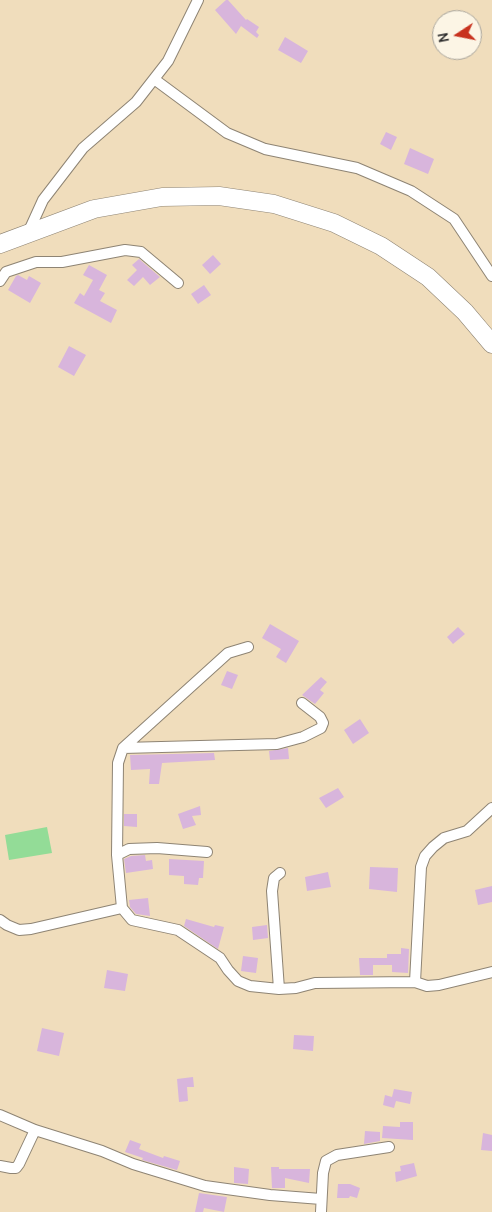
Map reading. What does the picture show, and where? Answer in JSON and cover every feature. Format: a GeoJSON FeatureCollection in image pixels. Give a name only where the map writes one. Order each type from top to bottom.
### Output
{"type":"FeatureCollection","features":[{"type":"Feature","properties":{"kind":"highway"},"geometry":{"type":"LineString","coordinates":[[0,244],[94,209],[162,197],[219,196],[274,204],[334,223],[381,246],[428,277],[465,312],[492,344]]}},
{"type":"Feature","properties":{"kind":"street"},"geometry":{"type":"LineString","coordinates":[[28,233],[43,200],[82,148],[136,102],[168,61],[198,0]]}},
{"type":"Feature","properties":{"kind":"street"},"geometry":{"type":"LineString","coordinates":[[154,79],[227,133],[265,149],[357,168],[411,191],[454,219],[492,276]]}},
{"type":"Feature","properties":{"kind":"street"},"geometry":{"type":"LineString","coordinates":[[0,281],[6,272],[36,262],[62,262],[124,250],[141,252],[178,283]]}},
{"type":"Feature","properties":{"kind":"street"},"geometry":{"type":"LineString","coordinates":[[248,647],[228,653],[123,748],[118,763],[117,855],[122,908],[132,920],[178,930],[220,958],[238,981],[250,986],[278,989],[296,988],[316,983],[415,982],[428,986],[492,972]]}},
{"type":"Feature","properties":{"kind":"street"},"geometry":{"type":"LineString","coordinates":[[123,748],[277,744],[322,728],[323,723],[320,717],[302,703]]}},
{"type":"Feature","properties":{"kind":"street"},"geometry":{"type":"LineString","coordinates":[[415,982],[421,867],[425,856],[444,838],[467,831],[492,808]]}},
{"type":"Feature","properties":{"kind":"street"},"geometry":{"type":"LineString","coordinates":[[117,855],[129,849],[157,848],[207,852]]}},
{"type":"Feature","properties":{"kind":"street"},"geometry":{"type":"LineString","coordinates":[[278,989],[272,891],[274,878],[280,873]]}},
{"type":"Feature","properties":{"kind":"street"},"geometry":{"type":"LineString","coordinates":[[0,920],[19,930],[31,929],[122,908]]}},
{"type":"Feature","properties":{"kind":"street"},"geometry":{"type":"LineString","coordinates":[[0,1115],[35,1130],[102,1151],[132,1164],[205,1186],[270,1195],[321,1199]]}},
{"type":"Feature","properties":{"kind":"street"},"geometry":{"type":"LineString","coordinates":[[0,1166],[16,1168],[35,1130]]}},
{"type":"Feature","properties":{"kind":"street"},"geometry":{"type":"LineString","coordinates":[[321,1212],[326,1161],[337,1155],[390,1148]]}},
{"type":"Feature","properties":{"kind":"green space"},"geometry":{"type":"Polygon","coordinates":[[[47,827],[52,853],[9,860],[5,835],[47,827]]]}},
{"type":"Feature","properties":{"kind":"building"},"geometry":{"type":"Polygon","coordinates":[[[226,0],[246,20],[259,27],[256,32],[259,35],[257,38],[241,26],[236,34],[215,10],[226,0]]]}},
{"type":"Feature","properties":{"kind":"building"},"geometry":{"type":"Polygon","coordinates":[[[285,37],[308,51],[301,63],[278,50],[285,37]]]}},
{"type":"Feature","properties":{"kind":"building"},"geometry":{"type":"Polygon","coordinates":[[[386,132],[397,137],[391,150],[380,144],[386,132]]]}},
{"type":"Feature","properties":{"kind":"building"},"geometry":{"type":"Polygon","coordinates":[[[410,148],[434,159],[428,174],[404,164],[410,148]]]}},
{"type":"Feature","properties":{"kind":"building"},"geometry":{"type":"Polygon","coordinates":[[[213,255],[221,264],[210,274],[202,265],[213,255]]]}},
{"type":"Feature","properties":{"kind":"building"},"geometry":{"type":"Polygon","coordinates":[[[139,259],[160,277],[150,285],[143,277],[134,286],[127,280],[137,270],[132,265],[139,259]]]}},
{"type":"Feature","properties":{"kind":"building"},"geometry":{"type":"Polygon","coordinates":[[[89,265],[107,275],[99,290],[105,293],[100,301],[117,310],[111,323],[74,303],[80,293],[84,296],[93,280],[83,275],[89,265]]]}},
{"type":"Feature","properties":{"kind":"building"},"geometry":{"type":"Polygon","coordinates":[[[18,275],[27,280],[29,276],[41,283],[30,303],[8,290],[18,275]]]}},
{"type":"Feature","properties":{"kind":"building"},"geometry":{"type":"Polygon","coordinates":[[[204,285],[211,295],[198,304],[191,294],[204,285]]]}},
{"type":"Feature","properties":{"kind":"building"},"geometry":{"type":"Polygon","coordinates":[[[69,346],[86,355],[74,376],[58,367],[69,346]]]}},
{"type":"Feature","properties":{"kind":"building"},"geometry":{"type":"Polygon","coordinates":[[[270,624],[299,641],[286,663],[276,657],[281,649],[262,638],[270,624]]]}},
{"type":"Feature","properties":{"kind":"building"},"geometry":{"type":"Polygon","coordinates":[[[458,627],[465,634],[453,644],[447,637],[458,627]]]}},
{"type":"Feature","properties":{"kind":"building"},"geometry":{"type":"Polygon","coordinates":[[[227,671],[238,675],[232,689],[221,685],[227,671]]]}},
{"type":"Feature","properties":{"kind":"building"},"geometry":{"type":"Polygon","coordinates":[[[321,677],[327,682],[320,690],[324,693],[315,704],[302,695],[321,677]]]}},
{"type":"Feature","properties":{"kind":"building"},"geometry":{"type":"Polygon","coordinates":[[[360,719],[369,733],[353,744],[344,730],[360,719]]]}},
{"type":"Feature","properties":{"kind":"building"},"geometry":{"type":"Polygon","coordinates":[[[288,748],[289,759],[270,760],[269,751],[288,748]]]}},
{"type":"Feature","properties":{"kind":"building"},"geometry":{"type":"Polygon","coordinates":[[[214,753],[215,760],[162,763],[159,784],[149,784],[150,769],[131,770],[130,755],[214,753]]]}},
{"type":"Feature","properties":{"kind":"building"},"geometry":{"type":"Polygon","coordinates":[[[338,788],[344,797],[326,808],[319,798],[338,788]]]}},
{"type":"Feature","properties":{"kind":"building"},"geometry":{"type":"Polygon","coordinates":[[[200,806],[201,815],[192,816],[196,825],[183,829],[178,814],[200,806]]]}},
{"type":"Feature","properties":{"kind":"building"},"geometry":{"type":"Polygon","coordinates":[[[124,814],[137,814],[137,827],[124,826],[124,814]]]}},
{"type":"Feature","properties":{"kind":"building"},"geometry":{"type":"Polygon","coordinates":[[[145,855],[146,861],[152,860],[153,869],[126,873],[124,859],[131,856],[145,855]]]}},
{"type":"Feature","properties":{"kind":"building"},"geometry":{"type":"Polygon","coordinates":[[[169,859],[204,861],[203,878],[199,878],[198,885],[184,884],[184,876],[169,875],[169,859]]]}},
{"type":"Feature","properties":{"kind":"building"},"geometry":{"type":"Polygon","coordinates":[[[370,867],[398,868],[397,892],[369,889],[370,867]]]}},
{"type":"Feature","properties":{"kind":"building"},"geometry":{"type":"Polygon","coordinates":[[[328,872],[331,887],[307,891],[305,877],[328,872]]]}},
{"type":"Feature","properties":{"kind":"building"},"geometry":{"type":"Polygon","coordinates":[[[492,886],[492,902],[478,905],[475,890],[492,886]]]}},
{"type":"Feature","properties":{"kind":"building"},"geometry":{"type":"Polygon","coordinates":[[[148,898],[150,916],[136,914],[130,907],[129,900],[148,898]]]}},
{"type":"Feature","properties":{"kind":"building"},"geometry":{"type":"Polygon","coordinates":[[[186,919],[214,927],[215,925],[224,927],[218,949],[184,926],[186,919]]]}},
{"type":"Feature","properties":{"kind":"building"},"geometry":{"type":"Polygon","coordinates":[[[267,925],[268,938],[253,940],[252,927],[267,925]]]}},
{"type":"Feature","properties":{"kind":"building"},"geometry":{"type":"Polygon","coordinates":[[[401,948],[409,949],[408,973],[392,972],[392,965],[373,965],[373,975],[360,975],[359,958],[387,958],[387,954],[401,954],[401,948]]]}},
{"type":"Feature","properties":{"kind":"building"},"geometry":{"type":"Polygon","coordinates":[[[243,956],[258,958],[256,973],[241,971],[243,956]]]}},
{"type":"Feature","properties":{"kind":"building"},"geometry":{"type":"Polygon","coordinates":[[[107,970],[128,974],[125,991],[104,988],[107,970]]]}},
{"type":"Feature","properties":{"kind":"building"},"geometry":{"type":"Polygon","coordinates":[[[42,1028],[64,1033],[59,1056],[37,1051],[42,1028]]]}},
{"type":"Feature","properties":{"kind":"building"},"geometry":{"type":"Polygon","coordinates":[[[294,1035],[314,1036],[313,1051],[293,1049],[294,1035]]]}},
{"type":"Feature","properties":{"kind":"building"},"geometry":{"type":"Polygon","coordinates":[[[193,1077],[194,1087],[187,1087],[188,1101],[179,1102],[177,1079],[193,1077]]]}},
{"type":"Feature","properties":{"kind":"building"},"geometry":{"type":"Polygon","coordinates":[[[394,1089],[412,1092],[410,1104],[396,1101],[394,1108],[383,1105],[385,1095],[392,1097],[394,1089]]]}},
{"type":"Feature","properties":{"kind":"building"},"geometry":{"type":"Polygon","coordinates":[[[400,1122],[413,1122],[413,1140],[382,1138],[383,1126],[400,1127],[400,1122]]]}},
{"type":"Feature","properties":{"kind":"building"},"geometry":{"type":"Polygon","coordinates":[[[365,1131],[380,1132],[380,1141],[364,1144],[365,1131]]]}},
{"type":"Feature","properties":{"kind":"building"},"geometry":{"type":"Polygon","coordinates":[[[483,1133],[492,1135],[492,1151],[481,1150],[483,1133]]]}},
{"type":"Feature","properties":{"kind":"building"},"geometry":{"type":"Polygon","coordinates":[[[130,1140],[141,1144],[139,1149],[163,1158],[164,1156],[180,1161],[177,1170],[142,1160],[143,1158],[125,1152],[130,1140]]]}},
{"type":"Feature","properties":{"kind":"building"},"geometry":{"type":"Polygon","coordinates":[[[414,1163],[417,1176],[396,1182],[395,1172],[401,1171],[400,1166],[414,1163]]]}},
{"type":"Feature","properties":{"kind":"building"},"geometry":{"type":"Polygon","coordinates":[[[234,1167],[249,1169],[248,1184],[234,1183],[234,1167]]]}},
{"type":"Feature","properties":{"kind":"building"},"geometry":{"type":"Polygon","coordinates":[[[271,1167],[279,1167],[279,1169],[310,1169],[309,1183],[285,1178],[285,1188],[272,1188],[271,1167]]]}},
{"type":"Feature","properties":{"kind":"building"},"geometry":{"type":"Polygon","coordinates":[[[338,1184],[350,1184],[360,1188],[357,1198],[350,1196],[349,1198],[337,1198],[338,1184]]]}},
{"type":"Feature","properties":{"kind":"building"},"geometry":{"type":"Polygon","coordinates":[[[199,1193],[227,1197],[224,1212],[204,1208],[203,1212],[195,1212],[199,1193]]]}}]}
